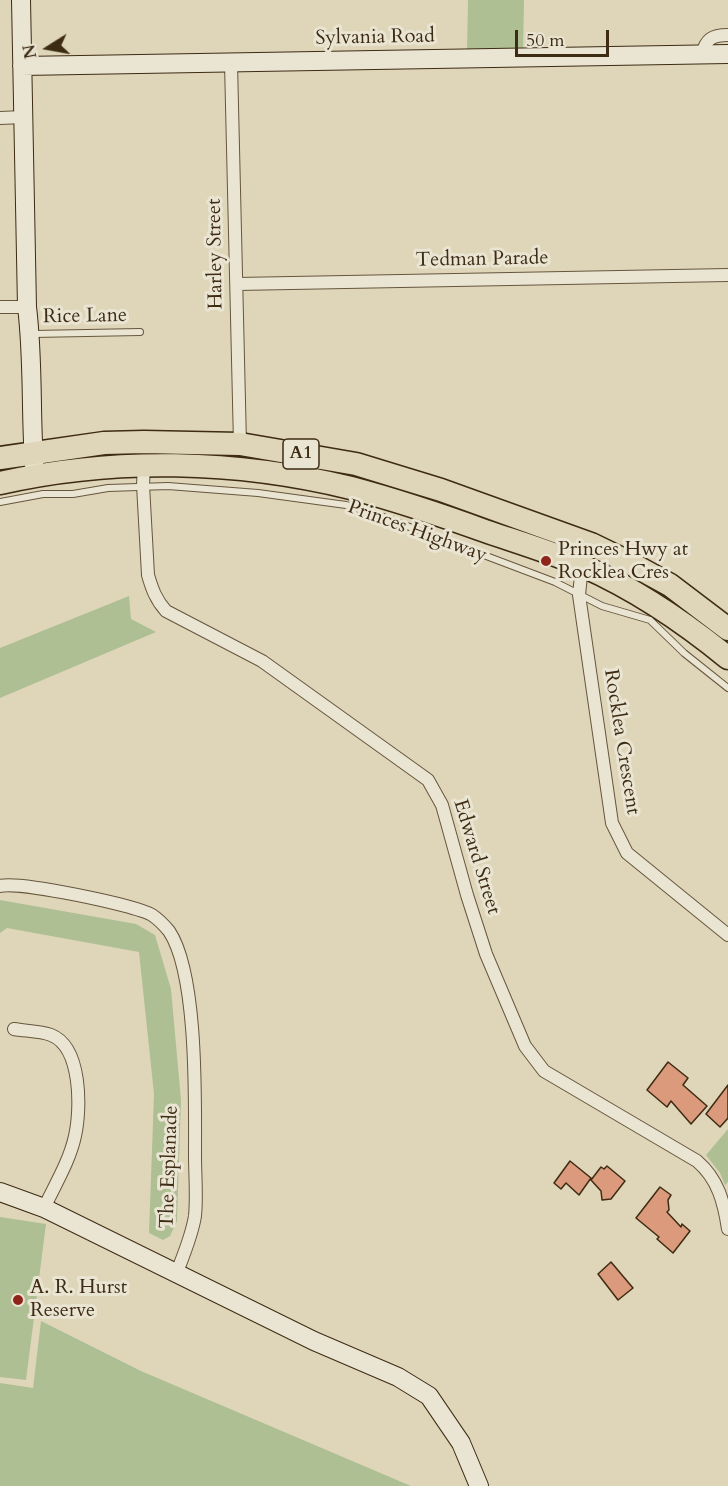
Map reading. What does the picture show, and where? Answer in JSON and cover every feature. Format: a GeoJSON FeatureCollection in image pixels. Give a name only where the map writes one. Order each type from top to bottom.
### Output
{"type":"FeatureCollection","features":[{"type":"Feature","properties":{"kind":"highway","name":"A1"},"geometry":{"type":"LineString","coordinates":[[0,458],[124,442],[240,444],[356,464],[441,490],[591,543],[670,585],[728,629]]}},
{"type":"Feature","properties":{"kind":"highway","name":"Princes Highway"},"geometry":{"type":"LineString","coordinates":[[0,483],[105,467],[144,475],[218,467],[264,471],[350,488],[436,514],[582,566],[619,584],[663,610],[728,658]]}},
{"type":"Feature","properties":{"kind":"street"},"geometry":{"type":"LineString","coordinates":[[21,0],[27,307],[35,477]]}},
{"type":"Feature","properties":{"kind":"street"},"geometry":{"type":"LineString","coordinates":[[702,54],[705,42],[710,38],[728,35]]}},
{"type":"Feature","properties":{"kind":"street","name":"Sylvania Road"},"geometry":{"type":"LineString","coordinates":[[22,66],[728,54]]}},
{"type":"Feature","properties":{"kind":"street","name":"Harley Street"},"geometry":{"type":"LineString","coordinates":[[231,63],[240,444]]}},
{"type":"Feature","properties":{"kind":"street"},"geometry":{"type":"LineString","coordinates":[[0,118],[23,117]]}},
{"type":"Feature","properties":{"kind":"street","name":"Tedman Parade"},"geometry":{"type":"LineString","coordinates":[[237,284],[728,275]]}},
{"type":"Feature","properties":{"kind":"street"},"geometry":{"type":"LineString","coordinates":[[0,307],[27,307]]}},
{"type":"Feature","properties":{"kind":"street","name":"Edward Street"},"geometry":{"type":"LineString","coordinates":[[144,475],[148,575],[151,588],[165,611],[262,661],[428,780],[442,805],[486,954],[525,1046],[544,1071],[698,1161],[708,1170],[716,1182],[725,1207],[728,1229]]}},
{"type":"Feature","properties":{"kind":"street","name":"Rocklea Crescent"},"geometry":{"type":"LineString","coordinates":[[591,543],[582,566],[579,595],[612,823],[627,853],[728,935]]}},
{"type":"Feature","properties":{"kind":"street","name":"The Esplanade"},"geometry":{"type":"LineString","coordinates":[[0,886],[18,885],[84,897],[144,912],[160,922],[177,946],[187,988],[195,1089],[195,1215],[190,1239],[177,1272]]}},
{"type":"Feature","properties":{"kind":"street"},"geometry":{"type":"LineString","coordinates":[[14,1029],[50,1035],[67,1041],[74,1064],[78,1098],[77,1119],[71,1148],[44,1208]]}},
{"type":"Feature","properties":{"kind":"street"},"geometry":{"type":"LineString","coordinates":[[0,1192],[44,1208],[314,1341],[398,1377],[429,1396],[461,1443],[479,1486]]}},
{"type":"Feature","properties":{"kind":"lane","name":"Rice Lane"},"geometry":{"type":"LineString","coordinates":[[30,335],[140,333]]}},
{"type":"Feature","properties":{"kind":"lane","name":"Princes Highway"},"geometry":{"type":"LineString","coordinates":[[0,502],[43,494],[73,494],[144,475],[216,489],[346,505],[555,582],[602,606],[650,620],[684,653],[728,688]]}},
{"type":"Feature","properties":{"kind":"green space"},"geometry":{"type":"Polygon","coordinates":[[[468,0],[524,0],[523,53],[467,52],[468,0]]]}},
{"type":"Feature","properties":{"kind":"green space"},"geometry":{"type":"Polygon","coordinates":[[[129,596],[131,619],[156,632],[0,698],[0,648],[129,596]]]}},
{"type":"Feature","properties":{"kind":"green space"},"geometry":{"type":"Polygon","coordinates":[[[0,900],[136,924],[155,935],[171,989],[181,1100],[177,1221],[170,1236],[163,1240],[149,1233],[154,1094],[139,952],[7,928],[0,933],[0,900]]]}},
{"type":"Feature","properties":{"kind":"green space"},"geometry":{"type":"Polygon","coordinates":[[[728,1129],[728,1182],[725,1185],[720,1173],[706,1155],[728,1129]]]}},
{"type":"Feature","properties":{"kind":"green space","name":"A. R. Hurst Reserve"},"geometry":{"type":"Polygon","coordinates":[[[0,1217],[46,1224],[26,1380],[0,1377],[0,1217]]]}},
{"type":"Feature","properties":{"kind":"green space"},"geometry":{"type":"Polygon","coordinates":[[[41,1321],[141,1371],[411,1486],[0,1486],[0,1383],[33,1388],[41,1321]]]}},
{"type":"Feature","properties":{"kind":"building"},"geometry":{"type":"Polygon","coordinates":[[[668,1062],[688,1078],[683,1085],[707,1106],[691,1124],[671,1101],[667,1107],[647,1090],[668,1062]]]}},
{"type":"Feature","properties":{"kind":"building"},"geometry":{"type":"Polygon","coordinates":[[[728,1085],[728,1118],[720,1127],[706,1114],[728,1085]]]}},
{"type":"Feature","properties":{"kind":"building"},"geometry":{"type":"Polygon","coordinates":[[[570,1161],[591,1178],[579,1195],[566,1183],[561,1189],[554,1183],[570,1161]]]}},
{"type":"Feature","properties":{"kind":"building"},"geometry":{"type":"Polygon","coordinates":[[[607,1166],[625,1181],[611,1199],[602,1200],[601,1191],[591,1180],[601,1167],[604,1169],[607,1166]]]}},
{"type":"Feature","properties":{"kind":"building"},"geometry":{"type":"Polygon","coordinates":[[[660,1187],[671,1195],[667,1212],[681,1227],[682,1224],[690,1231],[673,1253],[657,1239],[659,1237],[636,1218],[660,1187]]]}},
{"type":"Feature","properties":{"kind":"building"},"geometry":{"type":"Polygon","coordinates":[[[611,1262],[633,1288],[618,1300],[598,1274],[611,1262]]]}},
{"type":"Feature","properties":{"kind":"place","name":"Princes Hwy at Rocklea Cres"},"geometry":{"type":"Point","coordinates":[546,561]}},
{"type":"Feature","properties":{"kind":"place","name":"A. R. Hurst Reserve"},"geometry":{"type":"Point","coordinates":[18,1300]}}]}
